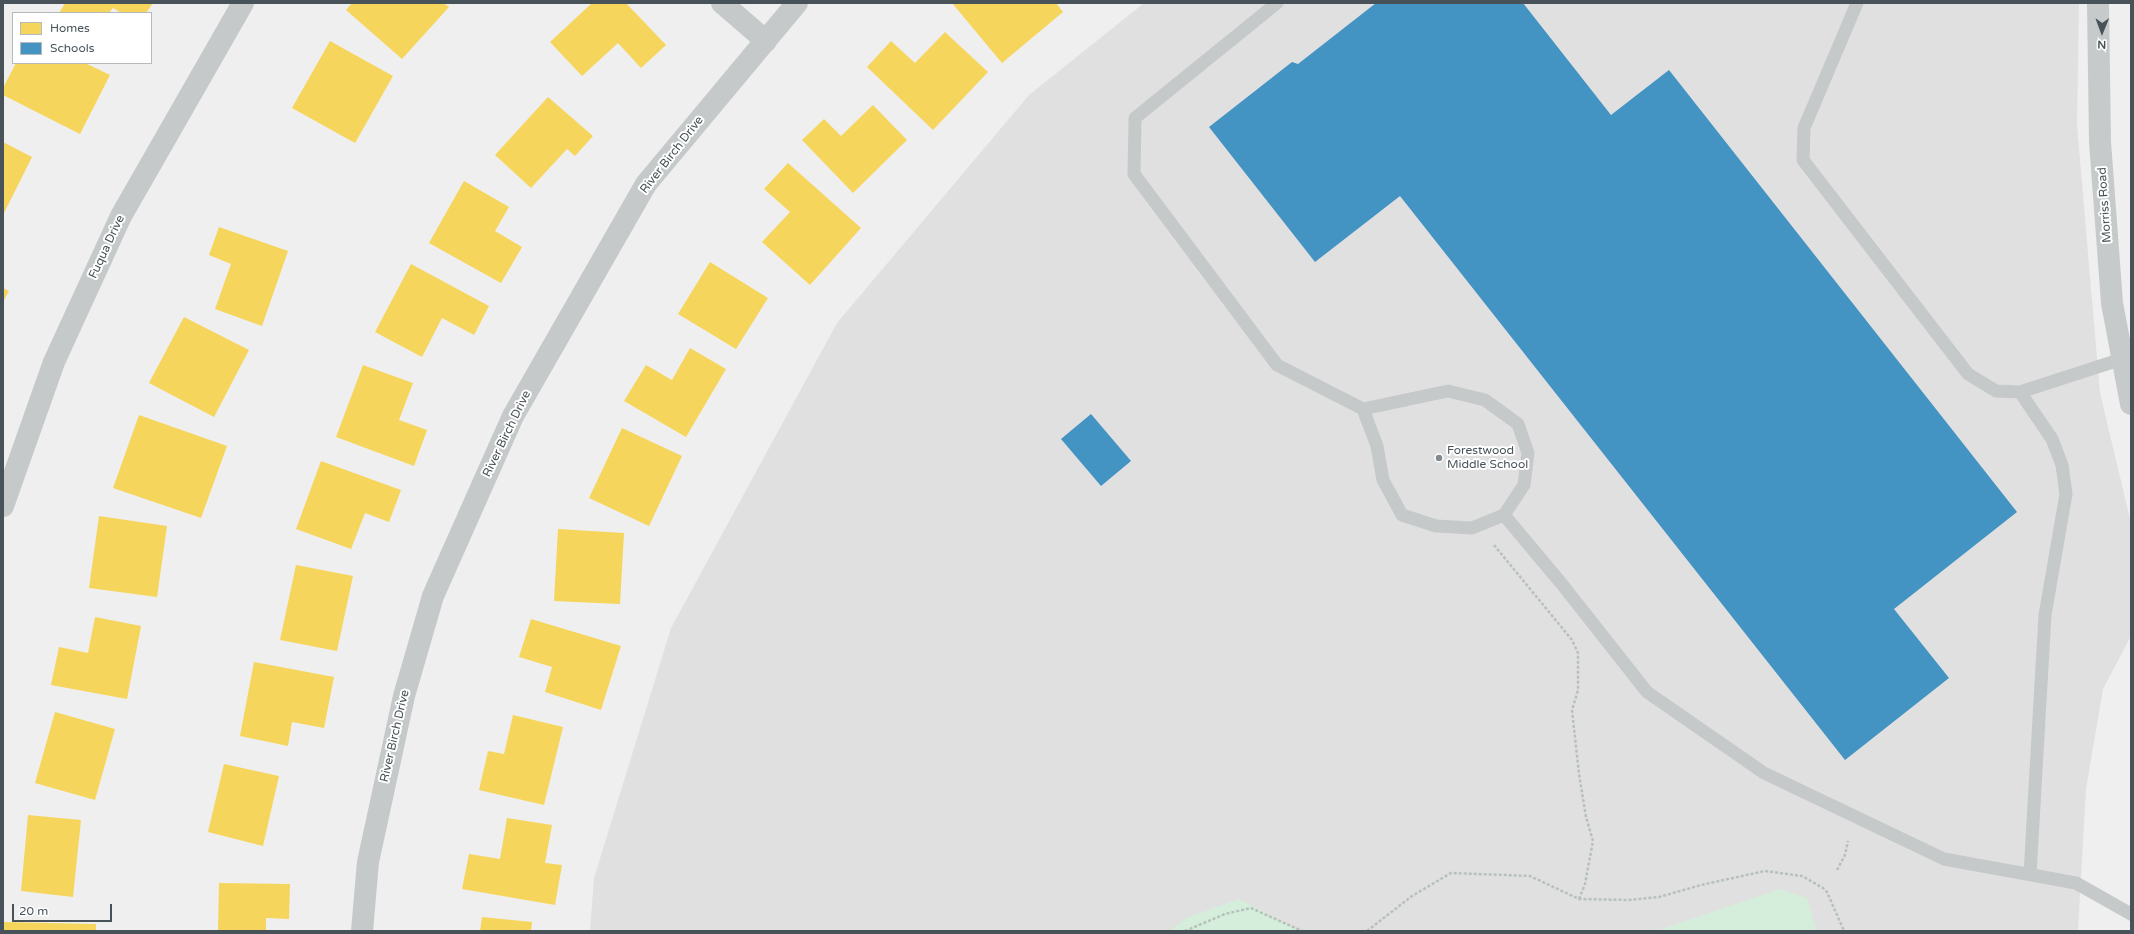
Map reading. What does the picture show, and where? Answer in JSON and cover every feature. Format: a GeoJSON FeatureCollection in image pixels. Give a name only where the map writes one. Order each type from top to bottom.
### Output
{"type":"FeatureCollection","features":[{"type":"Feature","properties":{"kind":"main road","name":"Morriss Road"},"geometry":{"type":"LineString","coordinates":[[2098,3],[2101,150],[2112,303],[2131,404]]}},
{"type":"Feature","properties":{"kind":"street","name":"Fuqua Drive"},"geometry":{"type":"LineString","coordinates":[[3,506],[54,362],[121,216],[243,3]]}},
{"type":"Feature","properties":{"kind":"street"},"geometry":{"type":"LineString","coordinates":[[722,3],[766,41]]}},
{"type":"Feature","properties":{"kind":"street","name":"River Birch Drive"},"geometry":{"type":"LineString","coordinates":[[362,931],[368,862],[404,696],[433,596],[513,416],[646,184],[797,3]]}},
{"type":"Feature","properties":{"kind":"lane"},"geometry":{"type":"LineString","coordinates":[[1277,3],[1135,118],[1134,174],[1277,364],[1363,409],[1448,391],[1485,400],[1518,424],[1528,453],[1524,486],[1504,515],[1472,528],[1436,526],[1402,515],[1383,480],[1377,446],[1363,409]]}},
{"type":"Feature","properties":{"kind":"lane"},"geometry":{"type":"LineString","coordinates":[[1857,3],[1804,128],[1803,160],[1968,374],[1996,391],[2020,392],[2122,359]]}},
{"type":"Feature","properties":{"kind":"lane"},"geometry":{"type":"LineString","coordinates":[[2020,392],[2052,439],[2062,465],[2066,494],[2045,615],[2030,874]]}},
{"type":"Feature","properties":{"kind":"lane"},"geometry":{"type":"LineString","coordinates":[[1504,515],[1561,583],[1647,692],[1764,773],[1944,859],[2076,883],[2131,914]]}},
{"type":"Feature","properties":{"kind":"path"},"geometry":{"type":"LineString","coordinates":[[1480,524],[1502,556],[1572,640],[1578,653],[1578,690],[1572,710],[1579,774],[1586,816],[1593,840],[1585,884],[1579,899]]}},
{"type":"Feature","properties":{"kind":"path"},"geometry":{"type":"LineString","coordinates":[[1837,870],[1845,856],[1849,834]]}},
{"type":"Feature","properties":{"kind":"path"},"geometry":{"type":"LineString","coordinates":[[1366,931],[1412,896],[1452,873],[1530,876],[1579,899],[1628,900],[1659,897],[1701,885],[1766,871],[1802,876],[1823,888],[1827,892],[1844,931]]}},
{"type":"Feature","properties":{"kind":"path"},"geometry":{"type":"LineString","coordinates":[[1186,931],[1225,914],[1251,908],[1302,931]]}},
{"type":"Feature","properties":{"kind":"shaded area","name":"Forestwood Middle School"},"geometry":{"type":"Polygon","coordinates":[[[1144,3],[2079,3],[2077,125],[2100,393],[2131,523],[2131,636],[2103,689],[2086,789],[2078,931],[590,931],[594,878],[671,628],[837,323],[1029,95],[1144,3]]]}},
{"type":"Feature","properties":{"kind":"green space"},"geometry":{"type":"Polygon","coordinates":[[[1780,889],[1807,898],[1817,931],[1656,931],[1780,889]]]}},
{"type":"Feature","properties":{"kind":"green space"},"geometry":{"type":"Polygon","coordinates":[[[1239,899],[1300,931],[1170,931],[1186,918],[1239,899]]]}},
{"type":"Feature","properties":{"kind":"building: Homes"},"geometry":{"type":"Polygon","coordinates":[[[65,3],[153,3],[147,12],[119,12],[113,8],[110,12],[60,12],[65,3]]]}},
{"type":"Feature","properties":{"kind":"building: Homes"},"geometry":{"type":"Polygon","coordinates":[[[352,3],[444,3],[449,7],[402,59],[346,10],[352,3]]]}},
{"type":"Feature","properties":{"kind":"building: Homes"},"geometry":{"type":"Polygon","coordinates":[[[592,3],[626,3],[666,45],[641,68],[618,43],[582,76],[550,42],[592,3]]]}},
{"type":"Feature","properties":{"kind":"building: Homes"},"geometry":{"type":"Polygon","coordinates":[[[952,3],[1056,3],[1063,12],[1002,63],[952,3]]]}},
{"type":"Feature","properties":{"kind":"building: Homes"},"geometry":{"type":"Polygon","coordinates":[[[945,32],[988,72],[933,130],[867,67],[891,41],[915,63],[945,32]]]}},
{"type":"Feature","properties":{"kind":"building: Homes"},"geometry":{"type":"Polygon","coordinates":[[[330,41],[393,76],[355,143],[292,108],[330,41]]]}},
{"type":"Feature","properties":{"kind":"building: Homes"},"geometry":{"type":"Polygon","coordinates":[[[15,64],[87,64],[110,75],[80,134],[3,95],[3,88],[15,64]]]}},
{"type":"Feature","properties":{"kind":"building: Homes"},"geometry":{"type":"Polygon","coordinates":[[[548,97],[593,136],[575,156],[567,149],[531,188],[495,155],[548,97]]]}},
{"type":"Feature","properties":{"kind":"building: Homes"},"geometry":{"type":"Polygon","coordinates":[[[873,105],[907,140],[853,193],[802,140],[824,119],[841,136],[873,105]]]}},
{"type":"Feature","properties":{"kind":"building: Homes"},"geometry":{"type":"Polygon","coordinates":[[[3,142],[32,157],[3,215],[3,142]]]}},
{"type":"Feature","properties":{"kind":"building: Homes"},"geometry":{"type":"Polygon","coordinates":[[[788,163],[861,228],[810,285],[762,242],[790,212],[764,189],[788,163]]]}},
{"type":"Feature","properties":{"kind":"building: Homes"},"geometry":{"type":"Polygon","coordinates":[[[464,181],[509,207],[495,231],[522,247],[501,283],[429,243],[464,181]]]}},
{"type":"Feature","properties":{"kind":"building: Homes"},"geometry":{"type":"Polygon","coordinates":[[[219,227],[288,251],[262,326],[215,309],[231,264],[209,255],[219,227]]]}},
{"type":"Feature","properties":{"kind":"building: Homes"},"geometry":{"type":"Polygon","coordinates":[[[710,262],[768,298],[736,349],[678,314],[710,262]]]}},
{"type":"Feature","properties":{"kind":"building: Homes"},"geometry":{"type":"Polygon","coordinates":[[[411,264],[489,306],[474,335],[442,318],[422,357],[375,332],[411,264]]]}},
{"type":"Feature","properties":{"kind":"building: Homes"},"geometry":{"type":"Polygon","coordinates":[[[3,288],[9,291],[3,302],[3,288]]]}},
{"type":"Feature","properties":{"kind":"building: Homes"},"geometry":{"type":"Polygon","coordinates":[[[184,317],[249,350],[214,417],[149,383],[184,317]]]}},
{"type":"Feature","properties":{"kind":"building: Homes"},"geometry":{"type":"Polygon","coordinates":[[[690,348],[726,369],[686,437],[624,401],[646,365],[672,380],[690,348]]]}},
{"type":"Feature","properties":{"kind":"building: Homes"},"geometry":{"type":"Polygon","coordinates":[[[363,365],[413,383],[399,420],[427,430],[414,466],[336,437],[363,365]]]}},
{"type":"Feature","properties":{"kind":"building: Homes"},"geometry":{"type":"Polygon","coordinates":[[[139,415],[227,446],[201,518],[113,488],[139,415]]]}},
{"type":"Feature","properties":{"kind":"building: Homes"},"geometry":{"type":"Polygon","coordinates":[[[622,428],[682,456],[649,526],[589,498],[622,428]]]}},
{"type":"Feature","properties":{"kind":"building: Homes"},"geometry":{"type":"Polygon","coordinates":[[[321,461],[401,490],[389,522],[365,513],[351,549],[296,529],[321,461]]]}},
{"type":"Feature","properties":{"kind":"building: Homes"},"geometry":{"type":"Polygon","coordinates":[[[99,516],[167,526],[157,597],[89,588],[99,516]]]}},
{"type":"Feature","properties":{"kind":"building: Homes"},"geometry":{"type":"Polygon","coordinates":[[[558,529],[624,533],[620,604],[554,601],[558,529]]]}},
{"type":"Feature","properties":{"kind":"building: Homes"},"geometry":{"type":"Polygon","coordinates":[[[296,565],[353,576],[337,651],[280,640],[296,565]]]}},
{"type":"Feature","properties":{"kind":"building: Homes"},"geometry":{"type":"Polygon","coordinates":[[[95,617],[141,626],[127,699],[51,685],[59,647],[88,653],[95,617]]]}},
{"type":"Feature","properties":{"kind":"building: Homes"},"geometry":{"type":"Polygon","coordinates":[[[531,619],[621,646],[601,710],[545,692],[552,667],[519,657],[531,619]]]}},
{"type":"Feature","properties":{"kind":"building: Homes"},"geometry":{"type":"Polygon","coordinates":[[[254,662],[334,677],[324,728],[292,722],[288,746],[240,736],[254,662]]]}},
{"type":"Feature","properties":{"kind":"building: Homes"},"geometry":{"type":"Polygon","coordinates":[[[55,712],[115,729],[95,800],[35,783],[55,712]]]}},
{"type":"Feature","properties":{"kind":"building: Homes"},"geometry":{"type":"Polygon","coordinates":[[[513,715],[563,727],[544,805],[479,790],[488,751],[504,754],[513,715]]]}},
{"type":"Feature","properties":{"kind":"building: Homes"},"geometry":{"type":"Polygon","coordinates":[[[224,764],[279,776],[263,846],[208,832],[224,764]]]}},
{"type":"Feature","properties":{"kind":"building: Homes"},"geometry":{"type":"Polygon","coordinates":[[[28,815],[81,820],[73,897],[21,891],[28,815]]]}},
{"type":"Feature","properties":{"kind":"building: Homes"},"geometry":{"type":"Polygon","coordinates":[[[507,818],[552,825],[545,863],[562,865],[555,905],[462,889],[469,854],[500,859],[507,818]]]}},
{"type":"Feature","properties":{"kind":"building: Homes"},"geometry":{"type":"Polygon","coordinates":[[[219,883],[290,884],[289,919],[266,918],[266,931],[218,931],[219,883]]]}},
{"type":"Feature","properties":{"kind":"building: Homes"},"geometry":{"type":"Polygon","coordinates":[[[482,917],[532,922],[531,931],[480,931],[482,917]]]}},
{"type":"Feature","properties":{"kind":"building: Homes"},"geometry":{"type":"Polygon","coordinates":[[[4,922],[96,924],[96,931],[3,931],[4,922]]]}},
{"type":"Feature","properties":{"kind":"building: Schools"},"geometry":{"type":"Polygon","coordinates":[[[1376,3],[1523,3],[1611,115],[1669,70],[2017,512],[1894,609],[1949,678],[1845,760],[1400,196],[1315,262],[1209,127],[1292,62],[1298,64],[1376,3]]]}},
{"type":"Feature","properties":{"kind":"building: Schools"},"geometry":{"type":"Polygon","coordinates":[[[1091,414],[1131,461],[1101,486],[1061,439],[1091,414]]]}},
{"type":"Feature","properties":{"kind":"place","name":"Forestwood Middle School"},"geometry":{"type":"Point","coordinates":[1439,458]}}]}
